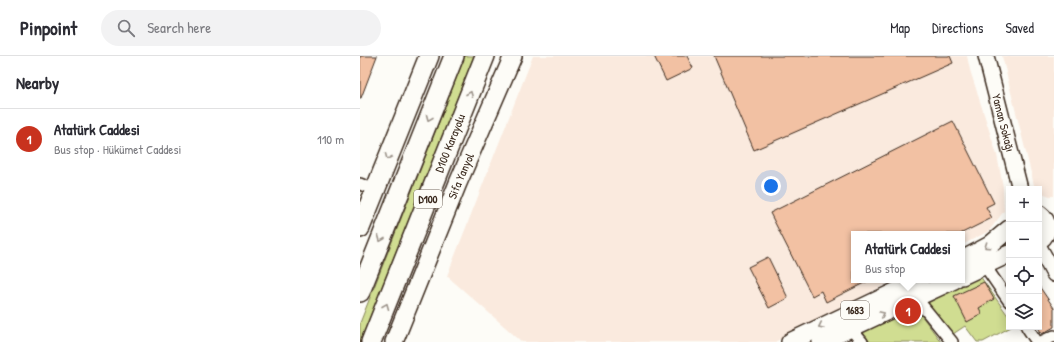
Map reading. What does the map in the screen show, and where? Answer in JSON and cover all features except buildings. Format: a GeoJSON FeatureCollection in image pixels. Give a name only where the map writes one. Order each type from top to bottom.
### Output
{"type":"FeatureCollection","features":[{"type":"Feature","properties":{"kind":"highway"},"geometry":{"type":"LineString","coordinates":[[360,228],[367,187],[429,56]]}},
{"type":"Feature","properties":{"kind":"highway","name":"D100"},"geometry":{"type":"LineString","coordinates":[[360,292],[454,56]]}},
{"type":"Feature","properties":{"kind":"highway","name":"D100 Karayolu"},"geometry":{"type":"LineString","coordinates":[[371,342],[485,56]]}},
{"type":"Feature","properties":{"kind":"main road","name":"Sifa Yanyol"},"geometry":{"type":"LineString","coordinates":[[394,342],[458,183],[513,56]]}},
{"type":"Feature","properties":{"kind":"main road"},"geometry":{"type":"LineString","coordinates":[[1042,212],[1054,208]]}},
{"type":"Feature","properties":{"kind":"main road"},"geometry":{"type":"LineString","coordinates":[[1042,216],[1046,221],[1047,226],[1043,240]]}},
{"type":"Feature","properties":{"kind":"main road"},"geometry":{"type":"LineString","coordinates":[[965,258],[990,245],[1006,232]]}},
{"type":"Feature","properties":{"kind":"main road"},"geometry":{"type":"LineString","coordinates":[[965,275],[1006,255]]}},
{"type":"Feature","properties":{"kind":"main road","name":"1683"},"geometry":{"type":"LineString","coordinates":[[790,342],[914,283]]}},
{"type":"Feature","properties":{"kind":"main road","name":"1683"},"geometry":{"type":"LineString","coordinates":[[821,342],[948,283]]}},
{"type":"Feature","properties":{"kind":"street","name":"Yaman Sokağı"},"geometry":{"type":"LineString","coordinates":[[986,56],[1019,186]]}},
{"type":"Feature","properties":{"kind":"street"},"geometry":{"type":"LineString","coordinates":[[1043,240],[1054,274]]}},
{"type":"Feature","properties":{"kind":"street"},"geometry":{"type":"LineString","coordinates":[[984,266],[1006,297]]}},
{"type":"Feature","properties":{"kind":"street"},"geometry":{"type":"LineString","coordinates":[[916,298],[952,342]]}},
{"type":"Feature","properties":{"kind":"street"},"geometry":{"type":"LineString","coordinates":[[850,328],[862,342]]}},
{"type":"Feature","properties":{"kind":"street"},"geometry":{"type":"LineString","coordinates":[[1029,330],[1037,342]]}},
{"type":"Feature","properties":{"kind":"street"},"geometry":{"type":"LineString","coordinates":[[1041,342],[1054,336]]}},
{"type":"Feature","properties":{"kind":"shaded area"},"geometry":{"type":"Polygon","coordinates":[[[533,56],[967,56],[997,155],[1003,187],[1004,211],[989,231],[965,243],[965,231],[851,231],[851,283],[888,283],[775,342],[522,342],[447,276],[533,56]]]}},
{"type":"Feature","properties":{"kind":"shaded area"},"geometry":{"type":"Polygon","coordinates":[[[1002,56],[1054,56],[1054,196],[1042,193],[1042,186],[1034,186],[1002,56]]]}},
{"type":"Feature","properties":{"kind":"green space"},"geometry":{"type":"Polygon","coordinates":[[[465,56],[474,56],[360,342],[360,323],[465,56]]]}},
{"type":"Feature","properties":{"kind":"green space"},"geometry":{"type":"Polygon","coordinates":[[[980,276],[1006,313],[1006,330],[983,342],[977,342],[965,326],[950,336],[926,304],[980,276]]]}},
{"type":"Feature","properties":{"kind":"green space"},"geometry":{"type":"Polygon","coordinates":[[[916,308],[941,342],[870,342],[862,331],[916,308]]]}},
{"type":"Feature","properties":{"kind":"place","name":"Atatürk Caddesi"},"geometry":{"type":"Point","coordinates":[908,311]}}]}
